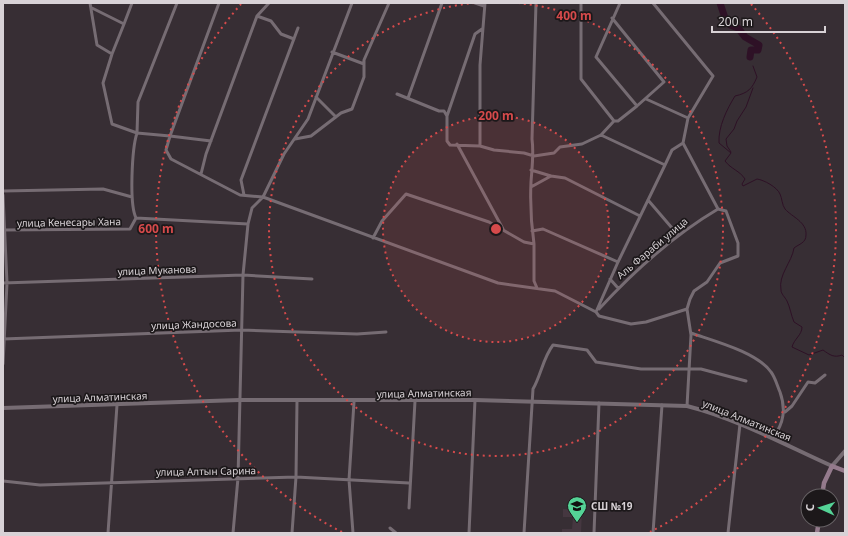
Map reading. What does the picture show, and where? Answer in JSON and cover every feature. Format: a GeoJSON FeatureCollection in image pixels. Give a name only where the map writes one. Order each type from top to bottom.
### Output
{"type":"FeatureCollection","features":[{"type":"Feature","properties":{"kind":"main road"},"geometry":{"type":"LineString","coordinates":[[824,488],[832,466],[845,472]]}},
{"type":"Feature","properties":{"kind":"street"},"geometry":{"type":"LineString","coordinates":[[90,3],[97,45],[112,54]]}},
{"type":"Feature","properties":{"kind":"street"},"geometry":{"type":"LineString","coordinates":[[132,3],[112,54],[103,82],[112,124],[137,133],[210,141]]}},
{"type":"Feature","properties":{"kind":"street"},"geometry":{"type":"LineString","coordinates":[[136,218],[132,197],[134,143],[137,133],[138,102],[177,3]]}},
{"type":"Feature","properties":{"kind":"street"},"geometry":{"type":"LineString","coordinates":[[219,3],[170,136],[166,150],[171,159],[244,195],[263,198],[498,283],[555,291],[596,312],[599,316],[631,324],[646,322],[687,309]]}},
{"type":"Feature","properties":{"kind":"street"},"geometry":{"type":"LineString","coordinates":[[201,174],[210,141],[257,16],[269,3]]}},
{"type":"Feature","properties":{"kind":"street"},"geometry":{"type":"LineString","coordinates":[[233,533],[238,478],[243,275],[248,224],[252,208],[263,198],[284,154],[308,119],[332,52],[352,3]]}},
{"type":"Feature","properties":{"kind":"street"},"geometry":{"type":"LineString","coordinates":[[295,139],[311,136],[336,117],[352,110],[364,77],[364,64],[389,3]]}},
{"type":"Feature","properties":{"kind":"street"},"geometry":{"type":"LineString","coordinates":[[408,98],[442,3]]}},
{"type":"Feature","properties":{"kind":"street"},"geometry":{"type":"LineString","coordinates":[[475,3],[485,5],[482,29],[480,146]]}},
{"type":"Feature","properties":{"kind":"street"},"geometry":{"type":"LineString","coordinates":[[536,3],[532,140],[534,156],[531,187],[534,281],[537,288]]}},
{"type":"Feature","properties":{"kind":"street"},"geometry":{"type":"LineString","coordinates":[[582,3],[581,79],[614,121]]}},
{"type":"Feature","properties":{"kind":"street"},"geometry":{"type":"LineString","coordinates":[[620,3],[612,18],[596,57],[637,106]]}},
{"type":"Feature","properties":{"kind":"street"},"geometry":{"type":"LineString","coordinates":[[653,3],[713,76],[688,118],[683,143],[718,209],[726,211],[738,243],[738,256],[720,263],[707,282],[694,291],[687,309],[691,334],[687,406]]}},
{"type":"Feature","properties":{"kind":"street"},"geometry":{"type":"LineString","coordinates":[[92,8],[124,24]]}},
{"type":"Feature","properties":{"kind":"street"},"geometry":{"type":"LineString","coordinates":[[257,16],[271,21],[281,34],[294,39]]}},
{"type":"Feature","properties":{"kind":"street"},"geometry":{"type":"LineString","coordinates":[[482,29],[474,34],[447,116],[447,141],[450,145],[457,144],[480,146],[494,150],[524,153],[534,156],[554,153],[560,147],[582,144],[601,135],[614,121],[618,120],[637,106],[662,85],[663,80],[612,18]]}},
{"type":"Feature","properties":{"kind":"street"},"geometry":{"type":"LineString","coordinates":[[244,195],[242,180],[298,28]]}},
{"type":"Feature","properties":{"kind":"street"},"geometry":{"type":"LineString","coordinates":[[332,52],[364,64]]}},
{"type":"Feature","properties":{"kind":"street"},"geometry":{"type":"LineString","coordinates":[[397,94],[439,111],[444,111],[447,116]]}},
{"type":"Feature","properties":{"kind":"street"},"geometry":{"type":"LineString","coordinates":[[316,97],[336,117]]}},
{"type":"Feature","properties":{"kind":"street"},"geometry":{"type":"LineString","coordinates":[[646,99],[688,118]]}},
{"type":"Feature","properties":{"kind":"street"},"geometry":{"type":"LineString","coordinates":[[601,135],[664,165]]}},
{"type":"Feature","properties":{"kind":"street"},"geometry":{"type":"LineString","coordinates":[[596,312],[664,165],[672,150],[683,143]]}},
{"type":"Feature","properties":{"kind":"street"},"geometry":{"type":"LineString","coordinates":[[457,144],[503,229]]}},
{"type":"Feature","properties":{"kind":"street"},"geometry":{"type":"LineString","coordinates":[[532,170],[551,176],[565,178],[640,216]]}},
{"type":"Feature","properties":{"kind":"street"},"geometry":{"type":"LineString","coordinates":[[531,187],[551,176]]}},
{"type":"Feature","properties":{"kind":"street"},"geometry":{"type":"LineString","coordinates":[[3,191],[103,189],[132,197]]}},
{"type":"Feature","properties":{"kind":"street"},"geometry":{"type":"LineString","coordinates":[[373,238],[382,221],[406,194],[488,222],[524,242],[534,244]]}},
{"type":"Feature","properties":{"kind":"street"},"geometry":{"type":"LineString","coordinates":[[3,195],[5,283],[3,364]]}},
{"type":"Feature","properties":{"kind":"street"},"geometry":{"type":"LineString","coordinates":[[648,200],[678,236]]}},
{"type":"Feature","properties":{"kind":"street","name":"Аль Фараби улица"},"geometry":{"type":"LineString","coordinates":[[596,312],[618,288],[678,236],[690,226],[718,209]]}},
{"type":"Feature","properties":{"kind":"street","name":"улица Кенесары Хана"},"geometry":{"type":"LineString","coordinates":[[4,230],[130,229],[136,218],[248,224]]}},
{"type":"Feature","properties":{"kind":"street"},"geometry":{"type":"LineString","coordinates":[[532,231],[540,229],[546,230],[618,262]]}},
{"type":"Feature","properties":{"kind":"street","name":"улица Муканова"},"geometry":{"type":"LineString","coordinates":[[5,283],[243,275],[312,279]]}},
{"type":"Feature","properties":{"kind":"street"},"geometry":{"type":"LineString","coordinates":[[610,279],[618,288]]}},
{"type":"Feature","properties":{"kind":"street","name":"улица Жандосова"},"geometry":{"type":"LineString","coordinates":[[4,339],[242,330],[357,334],[386,332]]}},
{"type":"Feature","properties":{"kind":"street"},"geometry":{"type":"LineString","coordinates":[[691,334],[735,347],[765,365],[772,372],[782,398],[785,412]]}},
{"type":"Feature","properties":{"kind":"street"},"geometry":{"type":"LineString","coordinates":[[524,533],[533,389],[539,379],[542,364],[551,347],[555,344],[561,347],[587,350],[596,362],[640,369],[701,369],[746,381]]}},
{"type":"Feature","properties":{"kind":"street"},"geometry":{"type":"LineString","coordinates":[[773,438],[778,431],[785,412],[792,406],[808,382],[815,383],[825,375]]}},
{"type":"Feature","properties":{"kind":"street","name":"улица Алматинская"},"geometry":{"type":"LineString","coordinates":[[3,408],[239,400],[354,402],[475,400],[687,406],[706,410],[740,424],[832,466]]}},
{"type":"Feature","properties":{"kind":"street"},"geometry":{"type":"LineString","coordinates":[[469,533],[475,400]]}},
{"type":"Feature","properties":{"kind":"street"},"geometry":{"type":"LineString","coordinates":[[292,533],[296,477],[297,401]]}},
{"type":"Feature","properties":{"kind":"street"},"geometry":{"type":"LineString","coordinates":[[409,508],[409,483],[415,401]]}},
{"type":"Feature","properties":{"kind":"street"},"geometry":{"type":"LineString","coordinates":[[353,533],[349,480],[354,402]]}},
{"type":"Feature","properties":{"kind":"street"},"geometry":{"type":"LineString","coordinates":[[594,533],[600,403]]}},
{"type":"Feature","properties":{"kind":"street"},"geometry":{"type":"LineString","coordinates":[[108,533],[117,405]]}},
{"type":"Feature","properties":{"kind":"street"},"geometry":{"type":"LineString","coordinates":[[653,533],[662,405]]}},
{"type":"Feature","properties":{"kind":"street"},"geometry":{"type":"LineString","coordinates":[[728,533],[740,424]]}},
{"type":"Feature","properties":{"kind":"street"},"geometry":{"type":"LineString","coordinates":[[832,466],[845,451]]}},
{"type":"Feature","properties":{"kind":"street","name":"улица Алтын Сарина"},"geometry":{"type":"LineString","coordinates":[[3,482],[40,484],[296,477],[409,483]]}},
{"type":"Feature","properties":{"kind":"street"},"geometry":{"type":"LineString","coordinates":[[390,528],[396,533]]}},
{"type":"Feature","properties":{"kind":"shaded area","name":"СШ №19"},"geometry":{"type":"Polygon","coordinates":[[[563,509],[582,510],[581,533],[562,533],[562,529],[572,529],[573,517],[563,517],[563,509]]]}},
{"type":"Feature","properties":{"kind":"waterway"},"geometry":{"type":"LineString","coordinates":[[720,3],[725,18],[730,25],[738,28],[745,37],[759,45],[758,50],[751,50],[750,57]]}},
{"type":"Feature","properties":{"kind":"waterway"},"geometry":{"type":"LineString","coordinates":[[753,66],[757,77],[749,90],[735,96],[732,101],[726,112],[720,131],[719,143],[731,153],[725,161],[745,179],[742,184],[743,186],[757,179],[767,182],[773,186],[780,194],[785,209],[802,223],[806,230],[805,240],[794,248],[781,279],[781,291],[788,303],[794,322],[802,327],[802,330],[792,347],[809,355],[823,350],[832,356],[842,355],[845,358]]}},
{"type":"Feature","properties":{"kind":"waterway"},"geometry":{"type":"LineString","coordinates":[[731,152],[727,146],[726,139],[734,129],[746,107],[753,88]]}},
{"type":"Feature","properties":{"kind":"place","name":"СШ №19"},"geometry":{"type":"Point","coordinates":[577,523]}}]}
